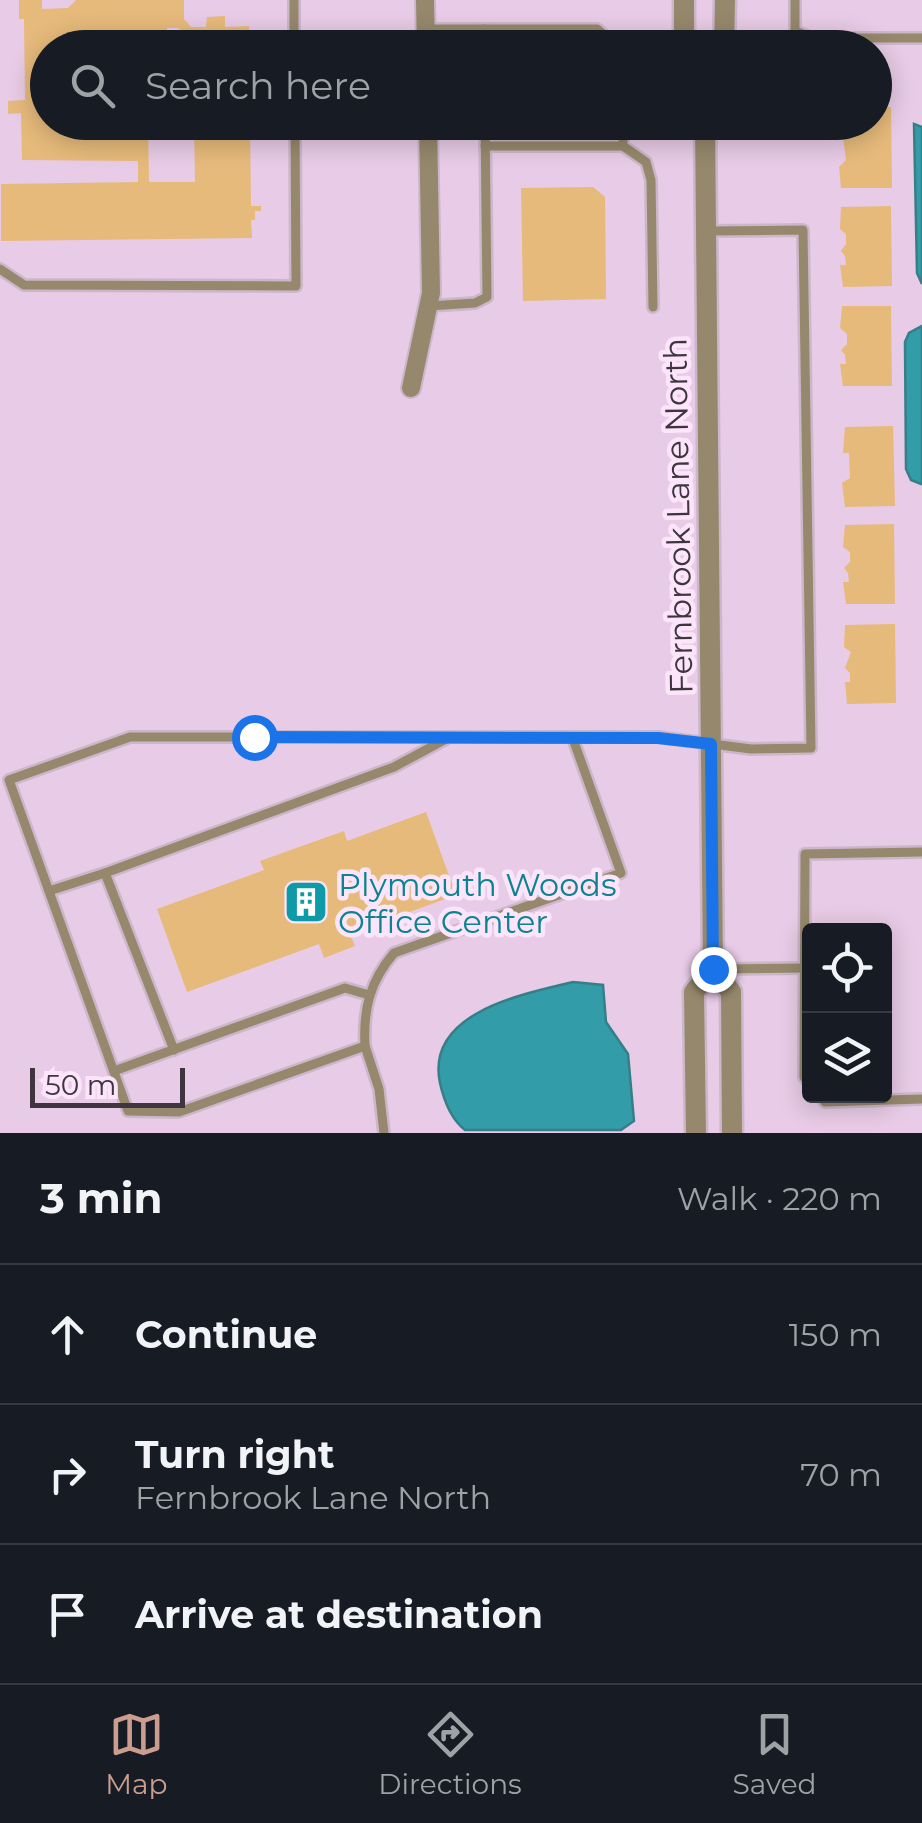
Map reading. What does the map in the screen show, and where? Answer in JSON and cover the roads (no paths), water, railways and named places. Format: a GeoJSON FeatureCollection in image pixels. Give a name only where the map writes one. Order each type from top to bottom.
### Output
{"type":"FeatureCollection","features":[{"type":"Feature","properties":{"kind":"street"},"geometry":{"type":"LineString","coordinates":[[425,0],[426,30]]}},
{"type":"Feature","properties":{"kind":"street"},"geometry":{"type":"LineString","coordinates":[[684,0],[684,30]]}},
{"type":"Feature","properties":{"kind":"street"},"geometry":{"type":"LineString","coordinates":[[724,30],[725,0]]}},
{"type":"Feature","properties":{"kind":"street"},"geometry":{"type":"LineString","coordinates":[[410,388],[430,306],[428,140]]}},
{"type":"Feature","properties":{"kind":"street","name":"Fernbrook Lane North"},"geometry":{"type":"LineString","coordinates":[[705,140],[713,969],[731,992],[732,1133]]}},
{"type":"Feature","properties":{"kind":"street","name":"Fernbrook Lane North"},"geometry":{"type":"LineString","coordinates":[[696,1133],[694,992],[713,969]]}},
{"type":"Feature","properties":{"kind":"lane"},"geometry":{"type":"LineString","coordinates":[[294,0],[294,30]]}},
{"type":"Feature","properties":{"kind":"lane"},"geometry":{"type":"LineString","coordinates":[[795,0],[795,30]]}},
{"type":"Feature","properties":{"kind":"lane"},"geometry":{"type":"LineString","coordinates":[[478,30],[599,30]]}},
{"type":"Feature","properties":{"kind":"lane"},"geometry":{"type":"LineString","coordinates":[[892,38],[922,38]]}},
{"type":"Feature","properties":{"kind":"lane"},"geometry":{"type":"LineString","coordinates":[[0,269],[24,286],[296,286],[295,140]]}},
{"type":"Feature","properties":{"kind":"lane"},"geometry":{"type":"LineString","coordinates":[[430,306],[476,304],[487,297],[486,140]]}},
{"type":"Feature","properties":{"kind":"lane"},"geometry":{"type":"LineString","coordinates":[[623,140],[623,146]]}},
{"type":"Feature","properties":{"kind":"lane"},"geometry":{"type":"LineString","coordinates":[[486,146],[623,146],[646,162],[651,180],[653,307]]}},
{"type":"Feature","properties":{"kind":"lane"},"geometry":{"type":"LineString","coordinates":[[365,1046],[179,1112],[128,1111],[10,780],[130,737],[658,738],[811,748],[802,230],[706,231]]}},
{"type":"Feature","properties":{"kind":"lane"},"geometry":{"type":"LineString","coordinates":[[49,891],[394,767],[448,738]]}},
{"type":"Feature","properties":{"kind":"lane"},"geometry":{"type":"LineString","coordinates":[[384,1133],[379,1089],[365,1046],[364,1017],[376,973],[394,953],[621,873],[573,738]]}},
{"type":"Feature","properties":{"kind":"lane"},"geometry":{"type":"LineString","coordinates":[[805,923],[805,854],[922,852]]}},
{"type":"Feature","properties":{"kind":"lane"},"geometry":{"type":"LineString","coordinates":[[105,873],[174,1050]]}},
{"type":"Feature","properties":{"kind":"lane"},"geometry":{"type":"LineString","coordinates":[[713,969],[802,968]]}},
{"type":"Feature","properties":{"kind":"lane"},"geometry":{"type":"LineString","coordinates":[[114,1071],[346,988],[369,995]]}},
{"type":"Feature","properties":{"kind":"lane"},"geometry":{"type":"LineString","coordinates":[[892,1100],[922,1099]]}},
{"type":"Feature","properties":{"kind":"water"},"geometry":{"type":"Polygon","coordinates":[[[914,124],[922,127],[922,284],[917,273],[914,124]]]}},
{"type":"Feature","properties":{"kind":"water"},"geometry":{"type":"Polygon","coordinates":[[[922,326],[921,484],[911,480],[906,469],[905,342],[909,333],[922,326]]]}},
{"type":"Feature","properties":{"kind":"water"},"geometry":{"type":"Polygon","coordinates":[[[573,982],[603,985],[606,1022],[628,1054],[634,1121],[621,1130],[465,1130],[449,1109],[440,1083],[439,1059],[448,1039],[482,1010],[573,982]]]}},
{"type":"Feature","properties":{"kind":"place","name":"Plymouth Woods Office Center"},"geometry":{"type":"Point","coordinates":[306,902]}}]}
